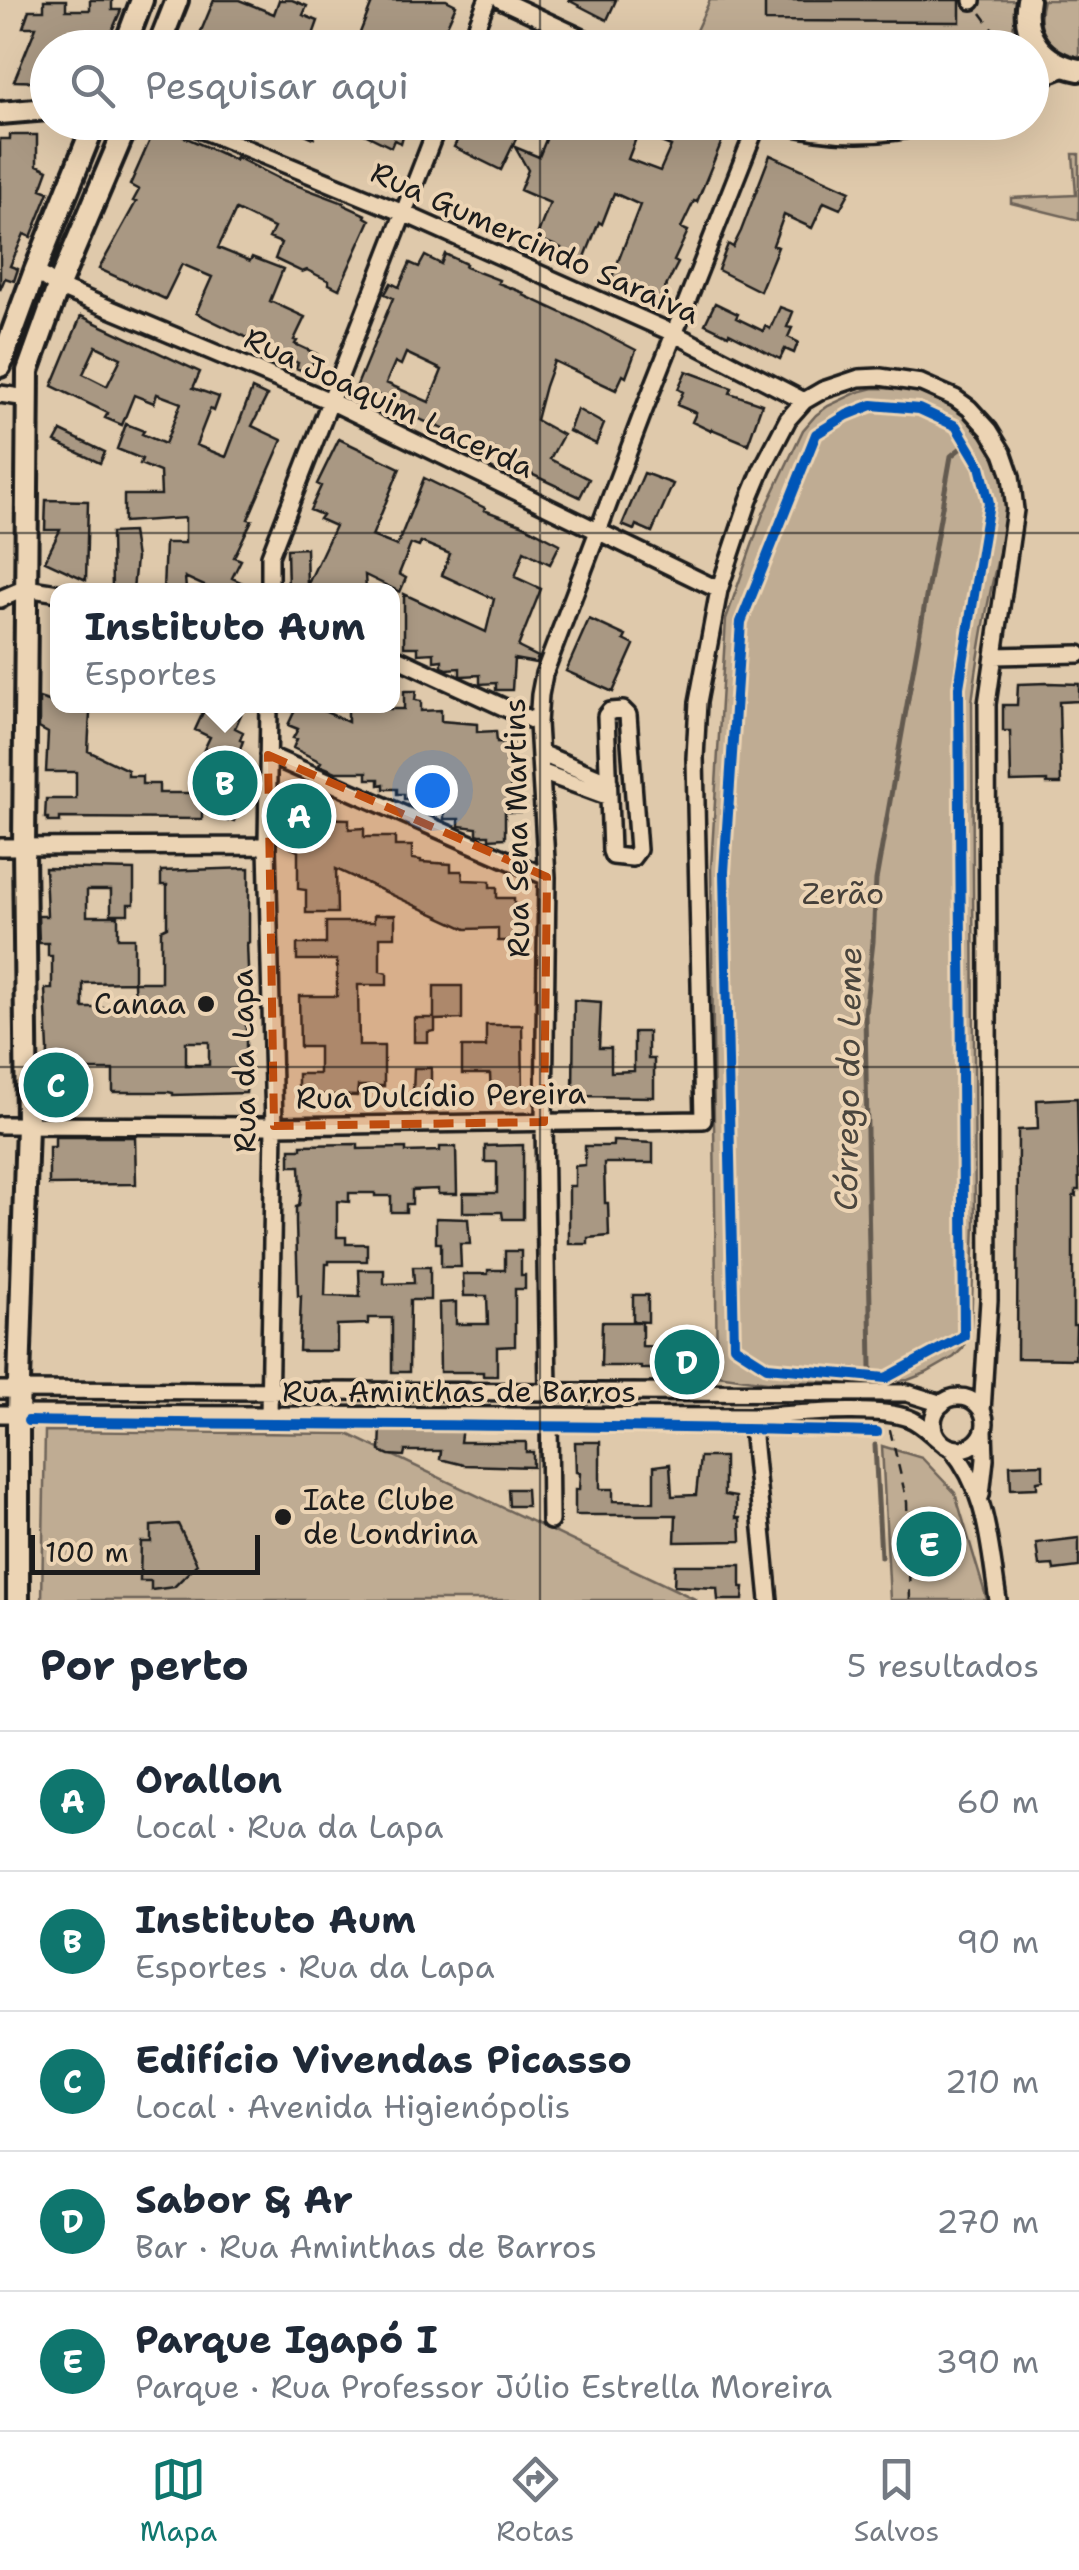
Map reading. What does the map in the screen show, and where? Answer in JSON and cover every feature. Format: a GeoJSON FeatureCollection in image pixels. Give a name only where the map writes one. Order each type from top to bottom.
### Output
{"type":"FeatureCollection","features":[{"type":"Feature","properties":{"kind":"main road"},"geometry":{"type":"LineString","coordinates":[[131,30],[142,0]]}},
{"type":"Feature","properties":{"kind":"main road"},"geometry":{"type":"LineString","coordinates":[[165,30],[177,0]]}},
{"type":"Feature","properties":{"kind":"main road"},"geometry":{"type":"LineString","coordinates":[[1026,30],[1028,0]]}},
{"type":"Feature","properties":{"kind":"main road"},"geometry":{"type":"LineString","coordinates":[[1049,57],[1072,69]]}},
{"type":"Feature","properties":{"kind":"main road"},"geometry":{"type":"LineString","coordinates":[[0,113],[30,110]]}},
{"type":"Feature","properties":{"kind":"main road"},"geometry":{"type":"LineString","coordinates":[[0,366],[88,140]]}},
{"type":"Feature","properties":{"kind":"main road"},"geometry":{"type":"LineString","coordinates":[[18,1600],[9,1390],[26,1125],[28,371],[58,287],[120,140]]}},
{"type":"Feature","properties":{"kind":"street"},"geometry":{"type":"LineString","coordinates":[[475,30],[487,0]]}},
{"type":"Feature","properties":{"kind":"street"},"geometry":{"type":"LineString","coordinates":[[501,0],[565,30]]}},
{"type":"Feature","properties":{"kind":"street","name":"Rua Gumercindo Saraiva"},"geometry":{"type":"LineString","coordinates":[[227,140],[403,212],[675,334],[804,401]]}},
{"type":"Feature","properties":{"kind":"street"},"geometry":{"type":"LineString","coordinates":[[270,583],[270,556],[431,140]]}},
{"type":"Feature","properties":{"kind":"street","name":"Rua Sena Martins"},"geometry":{"type":"LineString","coordinates":[[548,1393],[544,1122],[547,878],[538,723],[540,695],[544,674],[597,532],[751,140]]}},
{"type":"Feature","properties":{"kind":"street","name":"Rua Joaquim Lacerda"},"geometry":{"type":"LineString","coordinates":[[35,271],[58,287],[330,402],[719,590]]}},
{"type":"Feature","properties":{"kind":"street"},"geometry":{"type":"LineString","coordinates":[[719,590],[762,469],[788,419],[804,401],[841,382],[870,377],[900,379],[922,383],[955,398],[989,430],[1008,465],[1015,498],[1013,534],[987,704],[989,1300],[981,1499]]}},
{"type":"Feature","properties":{"kind":"street"},"geometry":{"type":"LineString","coordinates":[[0,394],[27,398]]}},
{"type":"Feature","properties":{"kind":"street"},"geometry":{"type":"LineString","coordinates":[[0,600],[26,588],[50,592]]}},
{"type":"Feature","properties":{"kind":"street","name":"Rua Dulcídio Pereira"},"geometry":{"type":"LineString","coordinates":[[0,1125],[703,1120],[695,758],[698,702],[719,590]]}},
{"type":"Feature","properties":{"kind":"street"},"geometry":{"type":"LineString","coordinates":[[994,656],[1079,654]]}},
{"type":"Feature","properties":{"kind":"street"},"geometry":{"type":"LineString","coordinates":[[400,660],[538,723]]}},
{"type":"Feature","properties":{"kind":"street"},"geometry":{"type":"LineString","coordinates":[[623,710],[628,715],[638,850],[632,858],[613,856],[609,789],[606,716],[610,711],[623,710]]}},
{"type":"Feature","properties":{"kind":"street","name":"Rua da Lapa"},"geometry":{"type":"LineString","coordinates":[[269,713],[267,846],[274,1126],[269,1416]]}},
{"type":"Feature","properties":{"kind":"street"},"geometry":{"type":"LineString","coordinates":[[540,752],[609,789]]}},
{"type":"Feature","properties":{"kind":"street"},"geometry":{"type":"LineString","coordinates":[[268,755],[547,878]]}},
{"type":"Feature","properties":{"kind":"street"},"geometry":{"type":"LineString","coordinates":[[541,772],[609,789]]}},
{"type":"Feature","properties":{"kind":"street"},"geometry":{"type":"LineString","coordinates":[[0,847],[267,846]]}},
{"type":"Feature","properties":{"kind":"street","name":"Rua Aminthas de Barros"},"geometry":{"type":"LineString","coordinates":[[9,1390],[907,1392],[942,1404]]}},
{"type":"Feature","properties":{"kind":"street"},"geometry":{"type":"LineString","coordinates":[[982,1411],[968,1399],[949,1399],[933,1422],[936,1436],[966,1466],[981,1499],[998,1600]]}},
{"type":"Feature","properties":{"kind":"street","name":"Rua Aminthas de Barros"},"geometry":{"type":"LineString","coordinates":[[9,1414],[549,1418],[858,1412],[914,1420],[946,1444]]}},
{"type":"Feature","properties":{"kind":"street"},"geometry":{"type":"LineString","coordinates":[[751,1417],[769,1600]]}},
{"type":"Feature","properties":{"kind":"street"},"geometry":{"type":"LineString","coordinates":[[549,1418],[550,1521]]}},
{"type":"Feature","properties":{"kind":"street"},"geometry":{"type":"LineString","coordinates":[[946,1444],[968,1448],[984,1430]]}},
{"type":"Feature","properties":{"kind":"path"},"geometry":{"type":"LineString","coordinates":[[972,1],[994,30]]}},
{"type":"Feature","properties":{"kind":"path"},"geometry":{"type":"LineString","coordinates":[[886,1414],[906,1502],[910,1600]]}},
{"type":"Feature","properties":{"kind":"highlighted area"},"geometry":{"type":"Polygon","coordinates":[[[268,755],[547,877],[544,1122],[274,1126],[268,755]]]}},
{"type":"Feature","properties":{"kind":"green space"},"geometry":{"type":"Polygon","coordinates":[[[710,0],[1023,0],[1013,30],[696,30],[710,0]]]}},
{"type":"Feature","properties":{"kind":"green space"},"geometry":{"type":"Polygon","coordinates":[[[1043,0],[1079,0],[1079,64],[1059,55],[1049,44],[1049,30],[1043,30],[1043,0]]]}},
{"type":"Feature","properties":{"kind":"green space"},"geometry":{"type":"Polygon","coordinates":[[[1073,154],[1079,154],[1079,220],[1011,203],[1011,198],[1076,195],[1073,154]]]}},
{"type":"Feature","properties":{"kind":"green space","name":"Zerão"},"geometry":{"type":"Polygon","coordinates":[[[874,388],[919,392],[966,418],[997,463],[1005,498],[1003,533],[972,702],[975,1224],[971,1326],[963,1348],[954,1357],[908,1380],[767,1382],[717,1375],[711,868],[726,619],[763,514],[803,430],[828,406],[874,388]]]}},
{"type":"Feature","properties":{"kind":"green space","name":"Iate Clube de Londrina"},"geometry":{"type":"Polygon","coordinates":[[[45,1431],[348,1434],[697,1600],[42,1600],[45,1431]]]}},
{"type":"Feature","properties":{"kind":"green space"},"geometry":{"type":"Polygon","coordinates":[[[882,1446],[922,1458],[955,1493],[987,1600],[890,1600],[882,1446]]]}},
{"type":"Feature","properties":{"kind":"building"},"geometry":{"type":"Polygon","coordinates":[[[44,0],[66,0],[66,10],[90,10],[90,0],[112,0],[112,10],[121,10],[112,30],[23,27],[29,10],[44,10],[44,0]]]}},
{"type":"Feature","properties":{"kind":"building"},"geometry":{"type":"Polygon","coordinates":[[[214,0],[239,0],[274,14],[279,0],[292,0],[307,6],[303,15],[318,21],[315,30],[202,30],[214,0]]]}},
{"type":"Feature","properties":{"kind":"building"},"geometry":{"type":"Polygon","coordinates":[[[373,0],[446,0],[456,5],[445,30],[361,30],[373,0]]]}},
{"type":"Feature","properties":{"kind":"building"},"geometry":{"type":"Polygon","coordinates":[[[568,0],[616,0],[607,20],[568,0]]]}},
{"type":"Feature","properties":{"kind":"building"},"geometry":{"type":"Polygon","coordinates":[[[765,0],[960,0],[960,22],[765,21],[765,0]]]}},
{"type":"Feature","properties":{"kind":"building"},"geometry":{"type":"Polygon","coordinates":[[[30,42],[30,81],[14,81],[30,42]]]}},
{"type":"Feature","properties":{"kind":"building"},"geometry":{"type":"Polygon","coordinates":[[[10,135],[30,135],[30,140],[37,140],[37,165],[48,170],[41,189],[49,192],[31,237],[24,234],[10,266],[18,269],[14,281],[5,278],[0,290],[0,139],[10,139],[10,135]]]}},
{"type":"Feature","properties":{"kind":"building"},"geometry":{"type":"Polygon","coordinates":[[[150,140],[191,140],[366,215],[370,220],[339,289],[307,270],[302,272],[275,259],[281,243],[269,238],[274,228],[236,210],[218,248],[283,269],[270,301],[305,317],[294,340],[317,354],[308,373],[296,368],[298,363],[285,356],[196,313],[212,277],[182,264],[165,299],[99,269],[136,202],[133,201],[139,190],[130,185],[150,140]]]}},
{"type":"Feature","properties":{"kind":"building"},"geometry":{"type":"Polygon","coordinates":[[[457,140],[515,140],[501,170],[454,147],[457,140]]]}},
{"type":"Feature","properties":{"kind":"building"},"geometry":{"type":"Polygon","coordinates":[[[546,140],[635,140],[628,159],[660,171],[671,146],[656,140],[722,140],[697,202],[694,201],[681,228],[688,231],[674,261],[678,263],[659,300],[612,277],[640,205],[614,193],[583,262],[559,252],[561,248],[536,238],[550,203],[520,190],[528,170],[515,147],[539,157],[546,140]]]}},
{"type":"Feature","properties":{"kind":"building"},"geometry":{"type":"Polygon","coordinates":[[[770,155],[850,191],[840,209],[824,202],[812,228],[784,215],[773,245],[778,247],[760,291],[718,270],[728,244],[733,247],[741,231],[770,155]]]}},
{"type":"Feature","properties":{"kind":"building"},"geometry":{"type":"Polygon","coordinates":[[[445,254],[636,350],[626,377],[623,375],[616,390],[554,361],[536,420],[563,435],[550,459],[589,479],[580,497],[492,459],[494,456],[461,437],[397,410],[399,405],[355,390],[393,298],[385,294],[391,283],[399,287],[410,263],[419,267],[425,256],[441,264],[445,254]],[[406,353],[401,365],[395,362],[386,383],[429,402],[442,370],[406,353]]]}},
{"type":"Feature","properties":{"kind":"building"},"geometry":{"type":"Polygon","coordinates":[[[715,303],[763,331],[765,326],[770,329],[780,307],[793,312],[787,327],[792,328],[788,337],[798,342],[794,353],[785,349],[780,359],[705,324],[715,303]]]}},
{"type":"Feature","properties":{"kind":"building"},"geometry":{"type":"Polygon","coordinates":[[[81,316],[200,372],[193,388],[219,397],[196,445],[226,457],[252,389],[267,396],[252,426],[282,440],[234,557],[241,560],[232,578],[242,583],[198,583],[185,577],[185,583],[163,583],[165,543],[185,543],[185,518],[124,522],[124,495],[161,495],[160,472],[117,449],[126,424],[165,444],[181,403],[157,394],[154,403],[134,395],[122,425],[105,418],[108,413],[52,386],[81,316]],[[96,346],[83,374],[107,386],[121,358],[96,346]]]}},
{"type":"Feature","properties":{"kind":"building"},"geometry":{"type":"Polygon","coordinates":[[[686,371],[762,404],[748,444],[692,422],[696,413],[677,405],[683,392],[678,389],[686,371]]]}},
{"type":"Feature","properties":{"kind":"building"},"geometry":{"type":"Polygon","coordinates":[[[577,409],[604,424],[596,444],[569,431],[577,409]]]}},
{"type":"Feature","properties":{"kind":"building"},"geometry":{"type":"Polygon","coordinates":[[[61,431],[105,452],[100,463],[55,442],[61,431]]]}},
{"type":"Feature","properties":{"kind":"building"},"geometry":{"type":"Polygon","coordinates":[[[339,439],[400,468],[372,536],[397,546],[424,478],[560,544],[550,564],[524,551],[515,577],[541,589],[518,647],[538,657],[536,663],[514,659],[512,690],[496,690],[496,683],[480,684],[480,675],[462,676],[460,668],[447,669],[442,667],[442,660],[434,661],[434,653],[418,654],[418,647],[404,647],[404,594],[486,632],[494,599],[442,575],[450,554],[421,542],[419,547],[411,544],[399,574],[406,578],[400,592],[400,583],[381,583],[365,575],[366,583],[308,583],[335,526],[310,510],[321,486],[317,484],[339,439]]]}},
{"type":"Feature","properties":{"kind":"building"},"geometry":{"type":"Polygon","coordinates":[[[644,473],[673,484],[652,532],[636,525],[634,530],[622,525],[644,473]]]}},
{"type":"Feature","properties":{"kind":"building"},"geometry":{"type":"Polygon","coordinates":[[[46,500],[88,501],[86,580],[45,561],[60,530],[45,530],[46,500]]]}},
{"type":"Feature","properties":{"kind":"building"},"geometry":{"type":"Polygon","coordinates":[[[132,532],[136,558],[134,583],[112,583],[111,533],[132,532]]]}},
{"type":"Feature","properties":{"kind":"building"},"geometry":{"type":"Polygon","coordinates":[[[306,548],[307,583],[288,583],[287,549],[306,548]]]}},
{"type":"Feature","properties":{"kind":"building"},"geometry":{"type":"Polygon","coordinates":[[[589,619],[626,636],[624,640],[634,645],[613,692],[566,671],[589,619]]]}},
{"type":"Feature","properties":{"kind":"building"},"geometry":{"type":"Polygon","coordinates":[[[1018,684],[1079,684],[1079,701],[1059,702],[1061,784],[1011,782],[1010,731],[1003,731],[1003,705],[1017,705],[1018,684]]]}},
{"type":"Feature","properties":{"kind":"building"},"geometry":{"type":"Polygon","coordinates":[[[404,691],[416,691],[415,700],[421,701],[421,711],[441,710],[441,721],[477,724],[477,732],[496,731],[497,742],[513,743],[510,795],[520,800],[520,812],[505,812],[505,838],[489,839],[489,835],[477,834],[477,828],[459,826],[459,819],[444,819],[444,812],[424,811],[423,803],[412,804],[412,799],[397,794],[397,789],[384,789],[379,779],[367,779],[367,772],[336,772],[293,748],[298,729],[288,725],[294,713],[328,713],[348,722],[348,713],[400,713],[404,709],[404,691]]]}},
{"type":"Feature","properties":{"kind":"building"},"geometry":{"type":"Polygon","coordinates":[[[39,698],[50,701],[50,713],[90,713],[88,751],[128,770],[128,776],[142,776],[142,784],[159,784],[159,793],[192,793],[209,760],[201,756],[210,737],[195,730],[203,713],[242,713],[235,728],[243,732],[239,752],[244,755],[236,774],[243,778],[234,797],[243,802],[234,821],[202,809],[202,819],[60,818],[60,822],[48,822],[46,799],[76,799],[76,772],[46,772],[48,733],[39,728],[39,698]]]}},
{"type":"Feature","properties":{"kind":"building"},"geometry":{"type":"Polygon","coordinates":[[[308,802],[308,818],[349,819],[349,829],[364,828],[364,837],[395,837],[395,846],[412,846],[412,859],[451,864],[451,871],[462,871],[463,880],[490,881],[490,887],[497,887],[497,898],[514,898],[514,941],[498,941],[498,928],[466,929],[336,869],[337,913],[306,913],[306,890],[298,889],[298,851],[278,842],[278,836],[291,836],[291,803],[308,802]]]}},
{"type":"Feature","properties":{"kind":"building"},"geometry":{"type":"Polygon","coordinates":[[[45,868],[134,870],[134,904],[128,904],[128,914],[111,914],[111,890],[87,890],[87,916],[118,916],[118,938],[134,938],[134,982],[161,982],[161,930],[167,927],[167,885],[161,885],[161,871],[249,868],[249,994],[243,994],[242,1019],[246,1019],[249,1050],[246,1093],[113,1092],[113,1070],[74,1070],[74,1095],[40,1096],[40,1075],[47,1075],[45,989],[52,989],[52,956],[48,956],[48,943],[39,943],[38,916],[47,916],[45,868]],[[134,982],[83,983],[83,1008],[135,1008],[134,982]],[[186,1042],[186,1065],[209,1065],[209,1042],[186,1042]]]}},
{"type":"Feature","properties":{"kind":"building"},"geometry":{"type":"Polygon","coordinates":[[[374,915],[395,915],[395,937],[380,937],[380,971],[387,973],[387,985],[358,985],[359,1046],[384,1046],[384,1086],[358,1086],[357,1096],[298,1094],[298,1074],[319,1074],[319,1047],[300,1047],[299,996],[337,996],[337,960],[297,960],[297,944],[326,944],[326,922],[374,922],[374,915]]]}},
{"type":"Feature","properties":{"kind":"building"},"geometry":{"type":"Polygon","coordinates":[[[434,986],[462,986],[462,1019],[435,1020],[435,1031],[428,1032],[428,1042],[414,1042],[414,1018],[434,1018],[434,986]]]}},
{"type":"Feature","properties":{"kind":"building"},"geometry":{"type":"Polygon","coordinates":[[[574,1000],[601,1002],[599,1048],[611,1048],[611,1072],[634,1071],[634,1032],[648,1032],[648,1059],[654,1059],[654,1097],[573,1096],[574,1000]]]}},
{"type":"Feature","properties":{"kind":"building"},"geometry":{"type":"Polygon","coordinates":[[[486,1025],[522,1025],[523,1093],[491,1095],[490,1074],[462,1074],[462,1047],[486,1047],[486,1025]]]}},
{"type":"Feature","properties":{"kind":"building"},"geometry":{"type":"Polygon","coordinates":[[[414,1068],[431,1068],[431,1093],[413,1093],[414,1068]]]}},
{"type":"Feature","properties":{"kind":"building"},"geometry":{"type":"Polygon","coordinates":[[[1077,1098],[1079,1190],[1073,1196],[1075,1359],[1017,1358],[1018,1130],[1038,1129],[1037,1100],[1077,1098]]]}},
{"type":"Feature","properties":{"kind":"building"},"geometry":{"type":"Polygon","coordinates":[[[55,1137],[135,1137],[136,1184],[49,1185],[49,1147],[55,1147],[55,1137]]]}},
{"type":"Feature","properties":{"kind":"building"},"geometry":{"type":"Polygon","coordinates":[[[613,1141],[653,1143],[653,1163],[604,1163],[609,1236],[588,1238],[588,1244],[569,1244],[569,1186],[575,1186],[575,1166],[585,1165],[585,1146],[613,1146],[613,1141]]]}},
{"type":"Feature","properties":{"kind":"building"},"geometry":{"type":"Polygon","coordinates":[[[358,1144],[358,1149],[406,1148],[406,1152],[456,1147],[457,1194],[438,1194],[438,1189],[412,1190],[412,1204],[406,1204],[406,1212],[391,1212],[391,1196],[375,1193],[349,1193],[349,1202],[337,1201],[337,1237],[346,1237],[346,1244],[367,1244],[367,1261],[329,1261],[325,1296],[360,1297],[359,1270],[384,1270],[384,1284],[414,1283],[413,1267],[430,1267],[430,1300],[410,1300],[409,1372],[392,1372],[392,1318],[368,1318],[368,1324],[337,1325],[337,1351],[299,1351],[301,1296],[296,1207],[301,1192],[300,1166],[290,1166],[290,1149],[301,1149],[301,1145],[358,1144]]]}},
{"type":"Feature","properties":{"kind":"building"},"geometry":{"type":"Polygon","coordinates":[[[523,1145],[523,1219],[503,1219],[502,1212],[463,1212],[463,1193],[497,1193],[497,1162],[485,1162],[485,1146],[523,1145]]]}},
{"type":"Feature","properties":{"kind":"building"},"geometry":{"type":"Polygon","coordinates":[[[436,1218],[468,1219],[470,1244],[460,1244],[461,1267],[441,1267],[436,1218]]]}},
{"type":"Feature","properties":{"kind":"building"},"geometry":{"type":"Polygon","coordinates":[[[505,1251],[521,1251],[521,1275],[525,1275],[525,1289],[515,1289],[515,1346],[497,1347],[497,1376],[483,1376],[483,1372],[440,1372],[439,1303],[456,1302],[456,1324],[488,1324],[487,1296],[464,1296],[463,1274],[505,1270],[505,1251]]]}},
{"type":"Feature","properties":{"kind":"building"},"geometry":{"type":"Polygon","coordinates":[[[633,1295],[648,1295],[648,1322],[633,1321],[633,1295]]]}},
{"type":"Feature","properties":{"kind":"building"},"geometry":{"type":"Polygon","coordinates":[[[602,1322],[642,1322],[642,1346],[662,1347],[662,1369],[601,1366],[602,1322]]]}},
{"type":"Feature","properties":{"kind":"building"},"geometry":{"type":"Polygon","coordinates":[[[381,1427],[462,1427],[460,1442],[526,1442],[526,1452],[533,1452],[533,1467],[464,1465],[440,1459],[441,1451],[389,1455],[380,1451],[381,1427]]]}},
{"type":"Feature","properties":{"kind":"building"},"geometry":{"type":"Polygon","coordinates":[[[575,1442],[600,1442],[600,1489],[613,1489],[613,1501],[654,1502],[654,1466],[670,1464],[672,1496],[696,1495],[700,1457],[724,1457],[724,1495],[736,1497],[741,1541],[675,1542],[676,1515],[575,1515],[580,1473],[576,1472],[575,1442]]]}},
{"type":"Feature","properties":{"kind":"building"},"geometry":{"type":"Polygon","coordinates":[[[1043,1464],[1043,1480],[1037,1481],[1037,1488],[1011,1489],[1010,1465],[1043,1464]]]}},
{"type":"Feature","properties":{"kind":"building"},"geometry":{"type":"Polygon","coordinates":[[[508,1489],[526,1489],[527,1506],[509,1506],[508,1489]]]}},
{"type":"Feature","properties":{"kind":"building"},"geometry":{"type":"Polygon","coordinates":[[[178,1524],[197,1564],[174,1587],[151,1590],[151,1581],[140,1581],[141,1542],[151,1542],[151,1526],[178,1524]]]}},
{"type":"Feature","properties":{"kind":"building"},"geometry":{"type":"Polygon","coordinates":[[[1079,1538],[1079,1567],[1054,1570],[1053,1565],[1039,1566],[1036,1543],[1079,1538]]]}},
{"type":"Feature","properties":{"kind":"building"},"geometry":{"type":"Polygon","coordinates":[[[675,1565],[741,1565],[743,1600],[718,1600],[717,1588],[674,1586],[675,1565]]]}},
{"type":"Feature","properties":{"kind":"waterway","name":"Córrego do Leme"},"geometry":{"type":"LineString","coordinates":[[871,1368],[865,1012],[876,880],[951,456],[966,444]]}},
{"type":"Feature","properties":{"kind":"waterway","name":"Córrego do Leme"},"geometry":{"type":"LineString","coordinates":[[875,1445],[881,1557]]}},
{"type":"Feature","properties":{"kind":"cycle path"},"geometry":{"type":"LineString","coordinates":[[872,405],[919,409],[956,426],[980,466],[989,503],[959,687],[964,1336],[886,1378],[767,1367],[734,1346],[724,872],[741,622],[816,434],[872,405]]}},
{"type":"Feature","properties":{"kind":"cycle path"},"geometry":{"type":"LineString","coordinates":[[28,1421],[877,1432]]}},
{"type":"Feature","properties":{"kind":"place","name":"Instituto Aum"},"geometry":{"type":"Point","coordinates":[225,783]}},
{"type":"Feature","properties":{"kind":"place","name":"Orallon"},"geometry":{"type":"Point","coordinates":[299,816]}},
{"type":"Feature","properties":{"kind":"place","name":"Canaa"},"geometry":{"type":"Point","coordinates":[206,1004]}},
{"type":"Feature","properties":{"kind":"place","name":"Edifício Vivendas Picasso"},"geometry":{"type":"Point","coordinates":[56,1085]}},
{"type":"Feature","properties":{"kind":"place","name":"Sabor & Ar"},"geometry":{"type":"Point","coordinates":[687,1362]}},
{"type":"Feature","properties":{"kind":"place","name":"Iate Clube de Londrina"},"geometry":{"type":"Point","coordinates":[283,1517]}},
{"type":"Feature","properties":{"kind":"place","name":"Parque Igapó I"},"geometry":{"type":"Point","coordinates":[929,1544]}}]}
